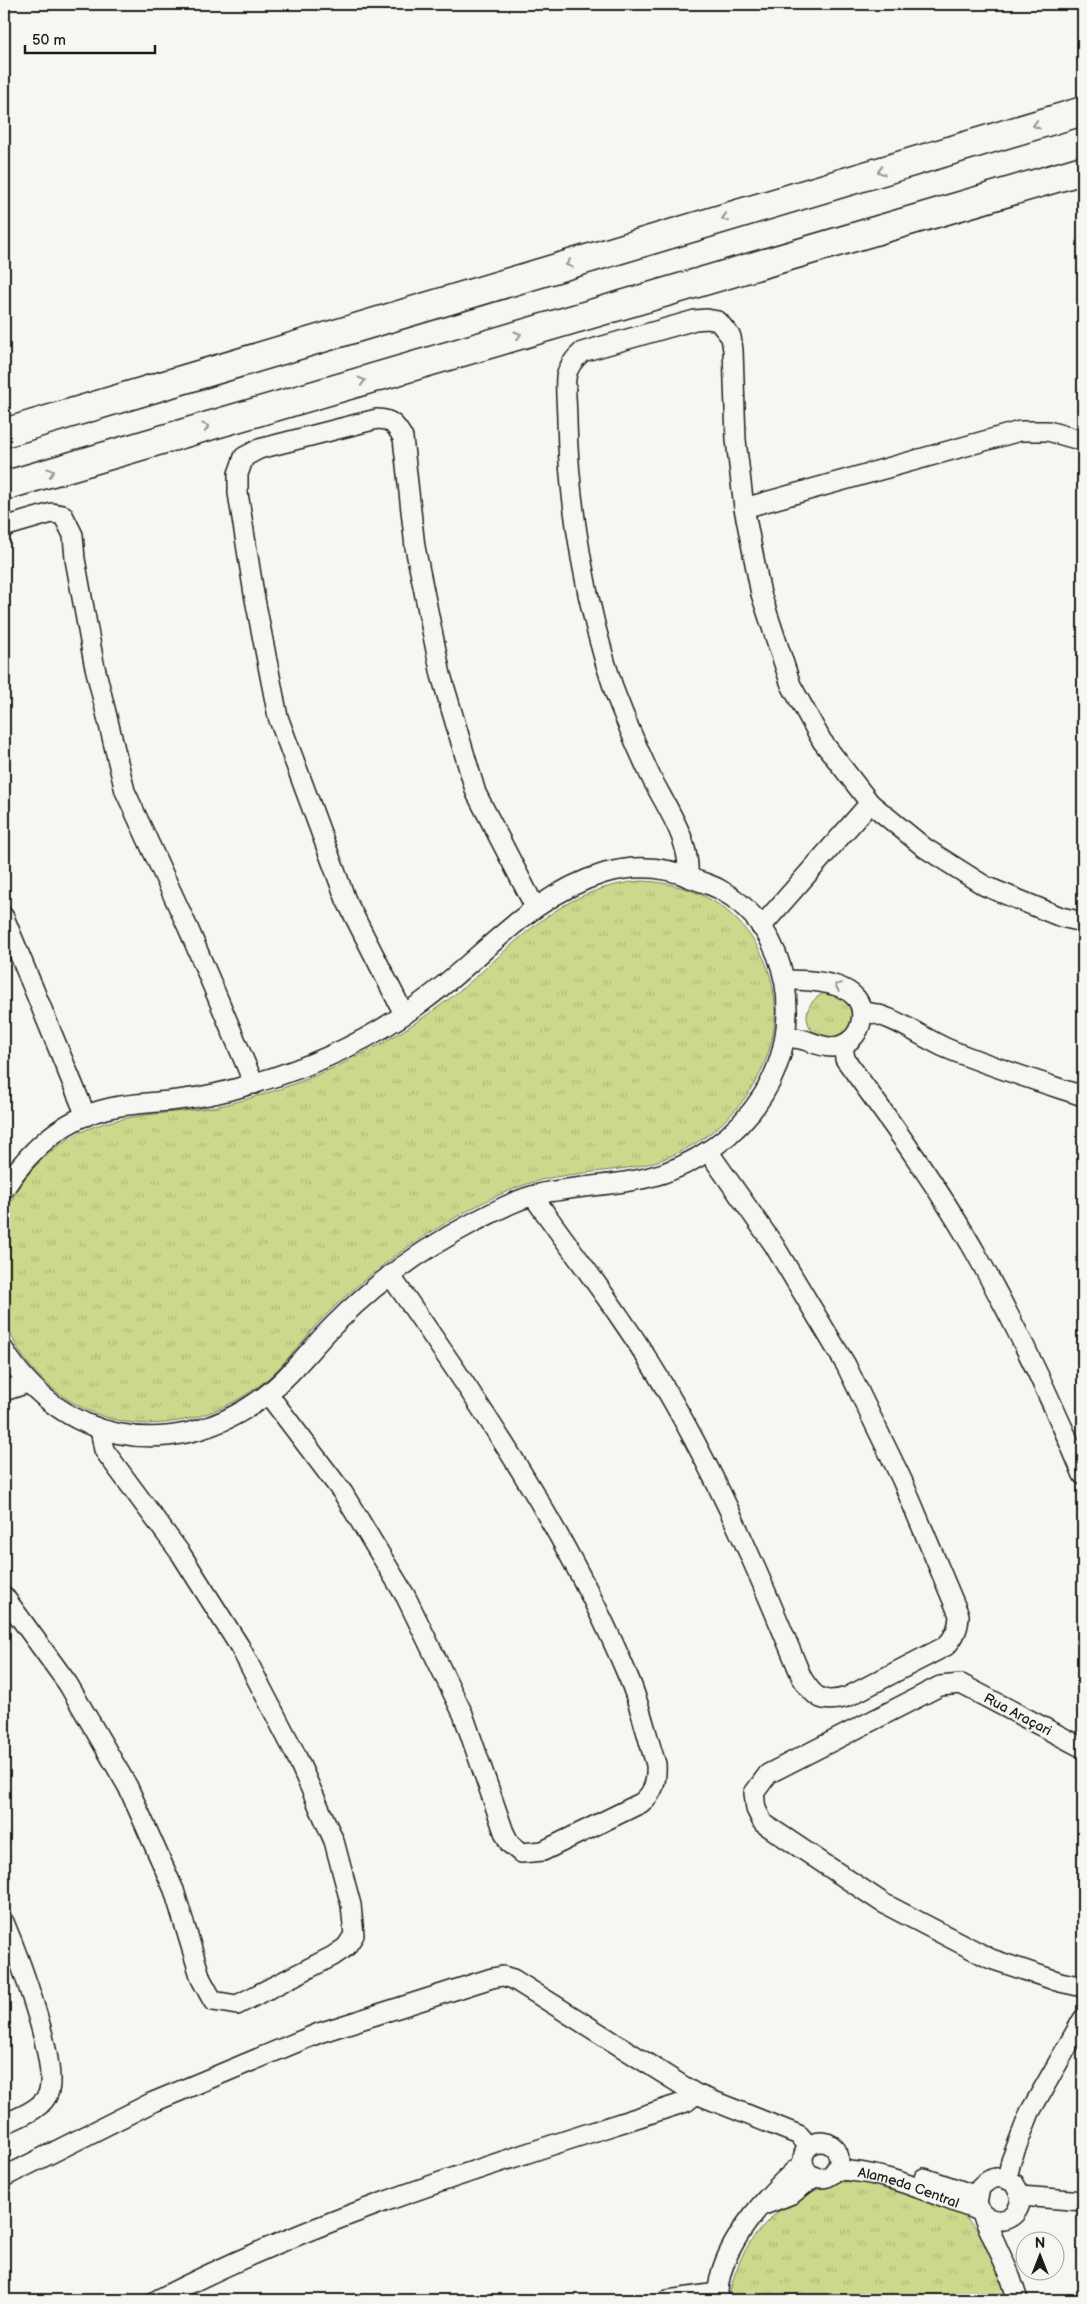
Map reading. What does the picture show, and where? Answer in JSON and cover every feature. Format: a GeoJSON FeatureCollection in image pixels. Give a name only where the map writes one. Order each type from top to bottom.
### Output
{"type":"FeatureCollection","features":[{"type":"Feature","properties":{"kind":"street"},"geometry":{"type":"LineString","coordinates":[[4,434],[1083,111]]}},
{"type":"Feature","properties":{"kind":"street"},"geometry":{"type":"LineString","coordinates":[[4,486],[1083,170]]}},
{"type":"Feature","properties":{"kind":"street"},"geometry":{"type":"LineString","coordinates":[[688,877],[689,865],[682,837],[649,772],[615,693],[595,617],[580,546],[568,458],[566,376],[571,362],[582,352],[694,320],[707,319],[718,321],[731,337],[736,440],[744,508],[761,594],[791,685],[822,741],[870,803],[926,848],[985,886],[1061,917],[1083,922]]}},
{"type":"Feature","properties":{"kind":"street"},"geometry":{"type":"LineString","coordinates":[[404,1014],[346,900],[278,717],[254,594],[238,493],[238,474],[244,457],[259,449],[377,419],[387,419],[395,425],[402,438],[415,547],[441,675],[476,793],[535,907]]}},
{"type":"Feature","properties":{"kind":"street"},"geometry":{"type":"LineString","coordinates":[[744,508],[1020,431],[1048,431],[1083,440]]}},
{"type":"Feature","properties":{"kind":"street"},"geometry":{"type":"LineString","coordinates":[[4,527],[52,513],[63,515],[73,535],[75,559],[94,663],[126,791],[189,930],[254,1084]]}},
{"type":"Feature","properties":{"kind":"street"},"geometry":{"type":"LineString","coordinates":[[761,927],[870,803]]}},
{"type":"Feature","properties":{"kind":"street"},"geometry":{"type":"LineString","coordinates":[[4,1189],[27,1157],[41,1142],[58,1130],[86,1116],[107,1108],[180,1100],[254,1084],[326,1057],[360,1041],[404,1014],[444,986],[535,907],[579,883],[603,874],[622,870],[661,869],[681,873],[717,888],[748,912],[761,927],[779,961],[785,980],[788,1018],[786,1038],[781,1057],[763,1094],[736,1129],[708,1151],[684,1165],[646,1178],[579,1186],[533,1196],[466,1226],[390,1275],[335,1323],[286,1380],[236,1415],[200,1429],[164,1437],[142,1437],[100,1429],[61,1411],[28,1384],[4,1350]]}},
{"type":"Feature","properties":{"kind":"street"},"geometry":{"type":"LineString","coordinates":[[4,917],[86,1116]]}},
{"type":"Feature","properties":{"kind":"street"},"geometry":{"type":"LineString","coordinates":[[785,980],[828,982],[845,989],[853,994],[862,1012],[858,1032],[843,1045],[823,1046],[803,1038],[786,1038]]}},
{"type":"Feature","properties":{"kind":"street"},"geometry":{"type":"LineString","coordinates":[[862,1012],[871,1012],[944,1047],[1004,1071],[1083,1096]]}},
{"type":"Feature","properties":{"kind":"street"},"geometry":{"type":"LineString","coordinates":[[843,1045],[845,1059],[898,1132],[977,1256],[1053,1401],[1083,1475]]}},
{"type":"Feature","properties":{"kind":"street"},"geometry":{"type":"LineString","coordinates":[[533,1196],[619,1313],[668,1393],[710,1469],[754,1562],[802,1678],[810,1690],[822,1700],[833,1701],[847,1697],[946,1646],[954,1638],[959,1624],[959,1615],[902,1480],[846,1365],[774,1245],[708,1151]]}},
{"type":"Feature","properties":{"kind":"street"},"geometry":{"type":"LineString","coordinates":[[268,1394],[343,1493],[406,1597],[463,1714],[504,1832],[510,1844],[521,1853],[543,1851],[641,1804],[648,1797],[657,1777],[656,1764],[630,1682],[580,1574],[530,1484],[467,1385],[390,1275]]}},
{"type":"Feature","properties":{"kind":"street"},"geometry":{"type":"LineString","coordinates":[[4,1391],[28,1384]]}},
{"type":"Feature","properties":{"kind":"street"},"geometry":{"type":"LineString","coordinates":[[4,1596],[68,1684],[128,1787],[174,1890],[203,1984],[213,2001],[237,2005],[333,1956],[346,1947],[354,1935],[351,1905],[334,1842],[295,1753],[240,1647],[181,1554],[109,1458],[101,1442],[100,1429]]}},
{"type":"Feature","properties":{"kind":"street","name":"Rua Araçari"},"geometry":{"type":"LineString","coordinates":[[1083,1748],[961,1684],[953,1683],[940,1686],[768,1774],[754,1793],[756,1809],[763,1823],[883,1903],[991,1958],[1060,1982],[1083,1987]]}},
{"type":"Feature","properties":{"kind":"street"},"geometry":{"type":"LineString","coordinates":[[4,1922],[17,1952],[45,2042],[49,2070],[49,2091],[41,2103],[4,2124]]}},
{"type":"Feature","properties":{"kind":"street"},"geometry":{"type":"LineString","coordinates":[[4,2177],[151,2103],[319,2033],[503,1976],[513,1979],[696,2094],[799,2136],[809,2162],[826,2177],[837,2164],[837,2152],[827,2143],[821,2142],[809,2162],[783,2180],[761,2206],[742,2230],[723,2263],[717,2297],[668,2300]]}},
{"type":"Feature","properties":{"kind":"street"},"geometry":{"type":"LineString","coordinates":[[1083,1987],[1083,2001]]}},
{"type":"Feature","properties":{"kind":"street"},"geometry":{"type":"LineString","coordinates":[[1007,2179],[1008,2170],[1030,2112],[1083,2019]]}},
{"type":"Feature","properties":{"kind":"street"},"geometry":{"type":"LineString","coordinates":[[157,2300],[214,2270],[358,2212],[686,2102],[696,2094]]}},
{"type":"Feature","properties":{"kind":"street","name":"Alameda Central"},"geometry":{"type":"LineString","coordinates":[[837,2164],[852,2170],[905,2182],[981,2207]]}},
{"type":"Feature","properties":{"kind":"street"},"geometry":{"type":"LineString","coordinates":[[981,2207],[998,2221],[1006,2220],[1017,2212],[1021,2196],[1019,2189],[1007,2179],[999,2177],[991,2178],[980,2188],[981,2207],[989,2231],[1009,2273],[1018,2300]]}},
{"type":"Feature","properties":{"kind":"street"},"geometry":{"type":"LineString","coordinates":[[1021,2196],[1083,2201]]}},
{"type":"Feature","properties":{"kind":"street"},"geometry":{"type":"LineString","coordinates":[[1006,2220],[1005,2231],[1009,2273]]}},
{"type":"Feature","properties":{"kind":"green space"},"geometry":{"type":"Polygon","coordinates":[[[642,881],[658,882],[687,889],[726,910],[738,921],[756,945],[763,957],[772,983],[775,1011],[774,1025],[765,1062],[754,1084],[740,1104],[724,1122],[705,1137],[684,1150],[662,1159],[639,1166],[541,1180],[492,1198],[469,1210],[408,1247],[368,1277],[324,1317],[283,1364],[260,1385],[222,1408],[202,1415],[180,1421],[159,1423],[137,1423],[102,1416],[76,1405],[53,1389],[42,1380],[24,1358],[11,1334],[5,1312],[5,1220],[11,1203],[31,1170],[61,1144],[96,1126],[113,1121],[224,1105],[280,1089],[334,1068],[383,1043],[438,1007],[551,914],[592,892],[616,885],[642,881]]]}},
{"type":"Feature","properties":{"kind":"green space"},"geometry":{"type":"Polygon","coordinates":[[[827,992],[848,999],[855,1021],[840,1039],[818,1037],[812,1031],[807,1018],[810,1006],[814,1000],[827,992]]]}},
{"type":"Feature","properties":{"kind":"green space"},"geometry":{"type":"Polygon","coordinates":[[[854,2179],[872,2179],[957,2209],[981,2234],[1012,2300],[730,2300],[733,2279],[746,2249],[770,2219],[800,2198],[835,2183],[854,2179]]]}}]}
